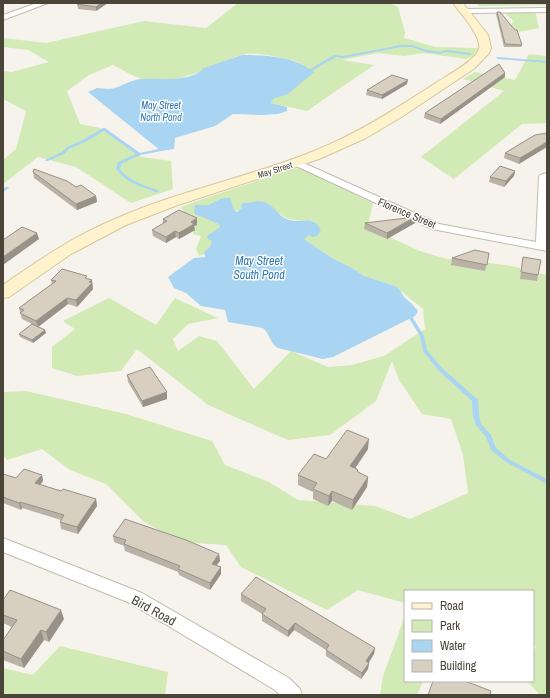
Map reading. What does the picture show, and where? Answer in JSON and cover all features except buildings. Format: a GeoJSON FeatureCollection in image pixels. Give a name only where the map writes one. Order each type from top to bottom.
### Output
{"type":"FeatureCollection","features":[{"type":"Feature","properties":{"kind":"street"},"geometry":{"type":"LineString","coordinates":[[3,18],[44,3]]}},
{"type":"Feature","properties":{"kind":"street"},"geometry":{"type":"LineString","coordinates":[[461,7],[547,10]]}},
{"type":"Feature","properties":{"kind":"street","name":"May Street"},"geometry":{"type":"LineString","coordinates":[[3,293],[65,250],[120,222],[173,202],[297,163],[335,148],[361,135],[398,113],[478,59],[486,48],[485,42],[476,27],[461,7]]}},
{"type":"Feature","properties":{"kind":"street","name":"Florence Street"},"geometry":{"type":"LineString","coordinates":[[297,163],[436,227],[544,248]]}},
{"type":"Feature","properties":{"kind":"street"},"geometry":{"type":"LineString","coordinates":[[544,248],[544,177],[547,176]]}},
{"type":"Feature","properties":{"kind":"street","name":"Bird Road"},"geometry":{"type":"LineString","coordinates":[[3,545],[136,598],[282,684],[293,695]]}},
{"type":"Feature","properties":{"kind":"green space"},"geometry":{"type":"Polygon","coordinates":[[[238,3],[390,3],[398,7],[405,32],[404,38],[435,47],[478,48],[473,56],[466,59],[424,53],[404,56],[378,53],[342,60],[374,65],[307,111],[271,103],[273,99],[288,93],[299,62],[262,54],[247,54],[193,74],[163,80],[140,78],[113,65],[89,75],[67,91],[80,124],[100,128],[142,157],[171,161],[173,189],[131,203],[76,167],[38,157],[3,184],[3,160],[16,149],[26,111],[3,99],[3,71],[12,72],[49,62],[28,50],[3,47],[3,38],[46,43],[144,21],[206,28],[238,3]]]}},
{"type":"Feature","properties":{"kind":"green space"},"geometry":{"type":"Polygon","coordinates":[[[477,3],[547,3],[547,5],[479,6],[477,3]]]}},
{"type":"Feature","properties":{"kind":"green space"},"geometry":{"type":"Polygon","coordinates":[[[535,11],[539,28],[513,32],[499,28],[511,25],[513,21],[504,12],[535,11]]]}},
{"type":"Feature","properties":{"kind":"green space"},"geometry":{"type":"Polygon","coordinates":[[[529,54],[547,56],[547,123],[522,124],[454,179],[421,157],[504,91],[463,79],[475,72],[515,80],[529,54]]]}},
{"type":"Feature","properties":{"kind":"green space"},"geometry":{"type":"Polygon","coordinates":[[[293,168],[320,171],[357,196],[373,203],[368,226],[389,237],[420,251],[447,259],[460,259],[511,266],[547,275],[547,695],[540,695],[528,682],[534,682],[534,651],[536,646],[534,645],[534,590],[404,590],[404,603],[358,590],[327,610],[241,567],[226,545],[180,542],[143,521],[106,484],[70,470],[42,449],[7,460],[3,455],[3,392],[26,391],[126,414],[212,441],[225,465],[269,482],[298,500],[375,506],[410,519],[468,493],[463,455],[451,419],[422,414],[399,380],[392,361],[376,401],[330,435],[288,440],[208,405],[137,349],[121,371],[77,376],[52,368],[52,347],[75,329],[63,321],[109,298],[156,325],[175,298],[218,318],[188,324],[173,339],[178,351],[199,336],[217,341],[254,389],[291,351],[328,367],[352,365],[384,356],[425,329],[423,309],[395,286],[364,276],[332,258],[304,239],[309,235],[317,236],[321,231],[314,221],[299,221],[288,218],[279,213],[268,203],[257,208],[225,212],[234,223],[209,252],[199,256],[196,249],[201,236],[193,234],[196,218],[184,212],[181,207],[293,168]]]}},
{"type":"Feature","properties":{"kind":"green space"},"geometry":{"type":"Polygon","coordinates":[[[404,619],[404,682],[423,682],[417,695],[380,695],[383,676],[404,619]]]}},
{"type":"Feature","properties":{"kind":"green space"},"geometry":{"type":"Polygon","coordinates":[[[60,646],[168,672],[165,695],[3,695],[3,668],[33,675],[60,646]]]}},
{"type":"Feature","properties":{"kind":"water","name":"May Street North Pond"},"geometry":{"type":"Polygon","coordinates":[[[242,55],[261,55],[289,60],[314,72],[288,94],[273,99],[271,103],[287,107],[287,111],[278,114],[261,115],[233,114],[215,126],[175,138],[174,149],[161,151],[88,92],[97,88],[115,88],[131,81],[141,79],[183,78],[198,73],[204,68],[242,55]]]}},
{"type":"Feature","properties":{"kind":"water","name":"May Street South Pond"},"geometry":{"type":"Polygon","coordinates":[[[224,198],[230,198],[232,206],[237,212],[242,208],[241,205],[243,203],[261,201],[270,205],[286,219],[294,221],[311,221],[315,223],[321,231],[317,236],[313,237],[309,235],[304,239],[332,258],[364,276],[395,286],[418,311],[415,316],[333,357],[323,359],[278,348],[273,344],[263,328],[228,322],[225,310],[201,306],[186,293],[174,288],[168,277],[194,258],[205,257],[204,252],[210,247],[212,241],[208,239],[207,236],[220,227],[219,224],[195,214],[195,205],[208,205],[224,198]]]}},
{"type":"Feature","properties":{"kind":"waterway"},"geometry":{"type":"LineString","coordinates":[[307,72],[335,56],[343,57],[401,46],[412,46],[426,51],[440,53],[446,51],[470,54]]}},
{"type":"Feature","properties":{"kind":"waterway"},"geometry":{"type":"LineString","coordinates":[[498,58],[547,62]]}},
{"type":"Feature","properties":{"kind":"waterway"},"geometry":{"type":"LineString","coordinates":[[47,160],[63,153],[68,148],[84,141],[104,129],[139,154]]}},
{"type":"Feature","properties":{"kind":"waterway"},"geometry":{"type":"LineString","coordinates":[[139,154],[160,150],[162,144]]}},
{"type":"Feature","properties":{"kind":"waterway"},"geometry":{"type":"LineString","coordinates":[[139,154],[119,163],[118,169],[131,181],[157,191]]}},
{"type":"Feature","properties":{"kind":"waterway"},"geometry":{"type":"LineString","coordinates":[[3,191],[7,188]]}},
{"type":"Feature","properties":{"kind":"waterway"},"geometry":{"type":"LineString","coordinates":[[411,318],[422,336],[425,350],[440,369],[475,400],[476,416],[479,425],[489,436],[493,449],[508,461],[547,482]]}}]}
